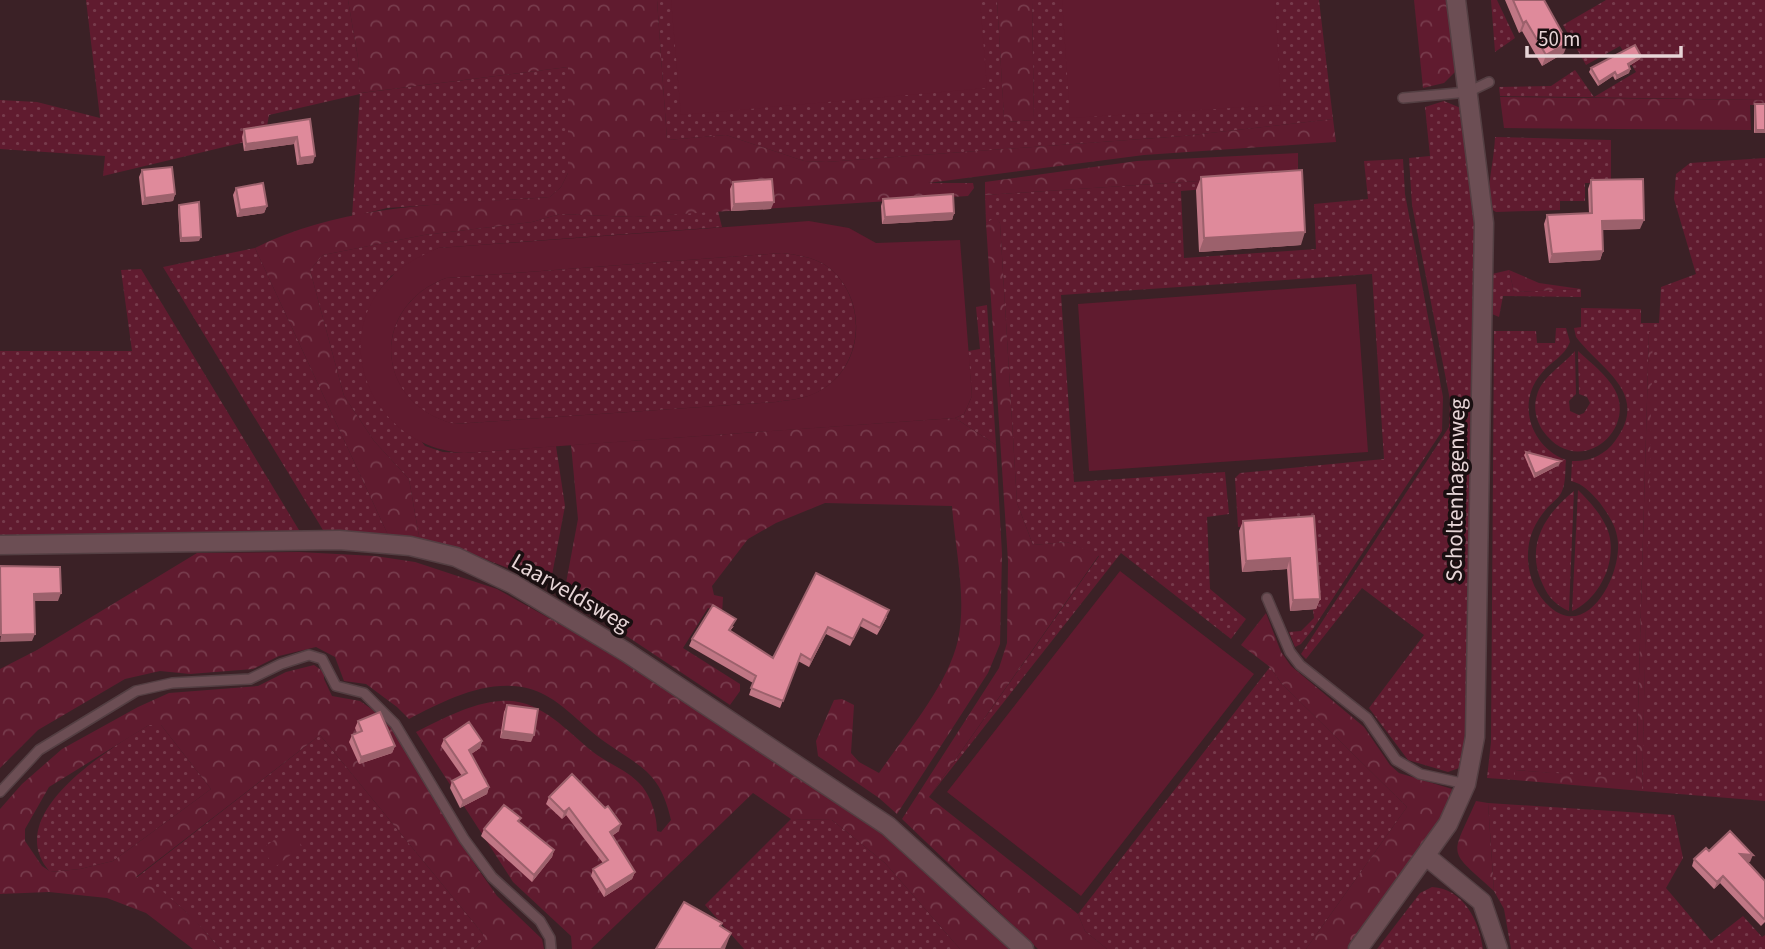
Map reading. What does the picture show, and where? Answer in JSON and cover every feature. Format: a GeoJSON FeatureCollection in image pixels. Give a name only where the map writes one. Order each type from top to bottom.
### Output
{"type":"FeatureCollection","features":[{"type":"Feature","properties":{"kind":"street","name":"Scholtenhagenweg"},"geometry":{"type":"LineString","coordinates":[[1358,949],[1448,824],[1466,783],[1475,737],[1483,236],[1481,186],[1457,0]]}},
{"type":"Feature","properties":{"kind":"street","name":"Laarveldsweg"},"geometry":{"type":"LineString","coordinates":[[0,545],[338,540],[410,546],[456,556],[513,584],[626,652],[888,826],[1024,949]]}},
{"type":"Feature","properties":{"kind":"street"},"geometry":{"type":"LineString","coordinates":[[1426,856],[1482,902],[1498,949]]}},
{"type":"Feature","properties":{"kind":"lane"},"geometry":{"type":"LineString","coordinates":[[1403,98],[1468,92],[1489,82]]}},
{"type":"Feature","properties":{"kind":"lane"},"geometry":{"type":"LineString","coordinates":[[1267,598],[1290,652],[1300,665],[1367,718],[1396,760],[1420,774],[1466,783]]}},
{"type":"Feature","properties":{"kind":"lane"},"geometry":{"type":"LineString","coordinates":[[0,792],[39,750],[136,691],[172,683],[250,679],[281,664],[309,655],[322,659],[336,686],[364,693],[395,724],[464,839],[492,877],[540,921],[550,938],[551,949]]}},
{"type":"Feature","properties":{"kind":"green space"},"geometry":{"type":"Polygon","coordinates":[[[86,0],[348,0],[361,93],[568,67],[568,173],[561,187],[550,197],[387,208],[352,217],[360,94],[269,115],[267,126],[246,129],[245,142],[103,176],[105,156],[0,149],[0,100],[37,102],[100,118],[86,0]]]}},
{"type":"Feature","properties":{"kind":"green space"},"geometry":{"type":"Polygon","coordinates":[[[348,0],[657,0],[667,140],[726,135],[804,161],[826,162],[1183,136],[1333,119],[1336,142],[1144,155],[928,183],[973,183],[974,188],[968,196],[634,217],[560,214],[532,222],[424,235],[323,255],[310,270],[344,396],[374,441],[409,479],[420,542],[389,537],[255,248],[289,233],[362,214],[437,204],[550,197],[561,187],[568,173],[568,67],[360,93],[358,58],[348,0]]]}},
{"type":"Feature","properties":{"kind":"green space"},"geometry":{"type":"Polygon","coordinates":[[[657,0],[997,0],[1004,117],[1007,122],[1034,120],[1032,0],[1319,0],[1333,119],[1183,136],[826,162],[804,161],[726,135],[667,140],[657,0]]]}},
{"type":"Feature","properties":{"kind":"green space"},"geometry":{"type":"Polygon","coordinates":[[[671,0],[980,0],[987,88],[681,115],[671,0]]]}},
{"type":"Feature","properties":{"kind":"green space"},"geometry":{"type":"Polygon","coordinates":[[[997,0],[1032,0],[1034,120],[1007,122],[1004,118],[997,0]]]}},
{"type":"Feature","properties":{"kind":"green space"},"geometry":{"type":"Polygon","coordinates":[[[1062,0],[1275,0],[1281,105],[1070,118],[1062,0]]]}},
{"type":"Feature","properties":{"kind":"green space"},"geometry":{"type":"Polygon","coordinates":[[[1414,0],[1449,0],[1458,69],[1444,83],[1423,88],[1414,0]]]}},
{"type":"Feature","properties":{"kind":"green space"},"geometry":{"type":"Polygon","coordinates":[[[1491,0],[1497,0],[1515,38],[1495,52],[1491,0]]]}},
{"type":"Feature","properties":{"kind":"green space"},"geometry":{"type":"Polygon","coordinates":[[[1606,0],[1765,0],[1765,100],[1500,96],[1499,87],[1551,86],[1575,70],[1594,97],[1636,72],[1620,46],[1586,65],[1563,25],[1606,0]]]}},
{"type":"Feature","properties":{"kind":"green space"},"geometry":{"type":"Polygon","coordinates":[[[1500,97],[1765,100],[1765,105],[1750,105],[1751,130],[1504,128],[1500,97]]]}},
{"type":"Feature","properties":{"kind":"green space"},"geometry":{"type":"Polygon","coordinates":[[[1444,101],[1463,109],[1476,245],[1468,700],[1462,767],[1448,772],[1408,760],[1369,708],[1424,635],[1362,588],[1306,659],[1301,654],[1449,427],[1450,400],[1412,205],[1409,158],[1430,156],[1425,107],[1444,101]]]}},
{"type":"Feature","properties":{"kind":"green space"},"geometry":{"type":"Polygon","coordinates":[[[1495,137],[1611,140],[1611,183],[1585,183],[1585,201],[1560,201],[1560,210],[1496,212],[1489,208],[1495,137]]]}},
{"type":"Feature","properties":{"kind":"green space"},"geometry":{"type":"Polygon","coordinates":[[[1298,153],[1298,169],[1292,175],[985,195],[985,182],[1137,161],[1298,153]]]}},
{"type":"Feature","properties":{"kind":"green space"},"geometry":{"type":"Polygon","coordinates":[[[1765,158],[1765,801],[1642,791],[1652,332],[1649,332],[1636,780],[1516,770],[1515,780],[1487,778],[1491,742],[1494,331],[1536,331],[1537,343],[1555,343],[1556,328],[1566,328],[1570,342],[1561,356],[1541,374],[1533,385],[1529,398],[1531,423],[1536,435],[1554,454],[1566,460],[1563,488],[1535,525],[1530,538],[1528,560],[1534,586],[1545,603],[1564,615],[1578,615],[1590,609],[1601,597],[1610,582],[1618,550],[1613,523],[1600,503],[1587,489],[1571,481],[1572,461],[1590,459],[1606,450],[1625,424],[1627,409],[1625,395],[1618,383],[1576,337],[1574,328],[1581,327],[1581,308],[1641,309],[1641,323],[1659,323],[1661,287],[1696,274],[1674,199],[1676,174],[1690,163],[1765,158]]]}},
{"type":"Feature","properties":{"kind":"green space"},"geometry":{"type":"Polygon","coordinates":[[[1403,159],[1405,194],[1443,397],[1442,431],[1313,629],[1301,644],[1295,647],[1289,632],[1301,631],[1314,618],[1313,610],[1316,609],[1311,523],[1238,527],[1235,478],[1240,473],[1384,459],[1372,274],[1061,295],[1074,482],[1225,472],[1229,514],[1207,517],[1210,589],[1246,619],[1231,639],[1121,553],[929,797],[1099,556],[1067,542],[1033,545],[1017,503],[1000,223],[996,218],[986,223],[985,195],[1292,175],[1293,182],[1181,191],[1184,258],[1316,249],[1314,204],[1368,199],[1364,161],[1403,159]]]}},
{"type":"Feature","properties":{"kind":"green space"},"geometry":{"type":"Polygon","coordinates":[[[718,211],[722,227],[438,248],[391,276],[368,312],[362,335],[362,363],[425,446],[443,452],[464,453],[556,446],[565,506],[552,575],[539,580],[469,553],[420,542],[409,479],[374,441],[344,396],[310,270],[323,255],[424,235],[532,222],[560,214],[634,217],[718,211]]]}},
{"type":"Feature","properties":{"kind":"green space"},"geometry":{"type":"Polygon","coordinates":[[[996,217],[1000,223],[1017,503],[1033,545],[1067,542],[1099,555],[929,797],[1078,914],[1085,931],[1107,949],[1038,949],[902,819],[999,668],[1007,643],[1008,561],[986,223],[996,217]]]}},
{"type":"Feature","properties":{"kind":"green space"},"geometry":{"type":"Polygon","coordinates":[[[809,221],[849,228],[876,243],[960,240],[972,396],[964,414],[955,418],[464,453],[433,447],[406,432],[384,412],[369,387],[361,359],[362,330],[372,302],[392,276],[419,257],[438,248],[809,221]],[[782,253],[446,278],[421,292],[404,310],[394,332],[391,354],[396,377],[409,397],[428,413],[455,424],[776,402],[804,397],[830,384],[843,370],[852,353],[856,335],[855,316],[851,298],[842,281],[828,267],[812,259],[782,253]]]}},
{"type":"Feature","properties":{"kind":"green space"},"geometry":{"type":"Polygon","coordinates":[[[255,248],[389,537],[326,535],[163,267],[255,248]]]}},
{"type":"Feature","properties":{"kind":"green space"},"geometry":{"type":"Polygon","coordinates":[[[782,253],[812,259],[828,267],[842,281],[851,298],[855,316],[856,335],[843,370],[831,384],[809,396],[776,402],[454,424],[428,413],[408,397],[396,377],[391,354],[394,332],[404,310],[421,292],[446,278],[782,253]]]}},
{"type":"Feature","properties":{"kind":"green space"},"geometry":{"type":"Polygon","coordinates":[[[141,269],[302,535],[0,537],[0,351],[132,351],[121,270],[141,269]]]}},
{"type":"Feature","properties":{"kind":"green space"},"geometry":{"type":"Polygon","coordinates":[[[1509,270],[1514,292],[1581,289],[1581,297],[1503,296],[1499,317],[1492,314],[1492,274],[1509,270]]]}},
{"type":"Feature","properties":{"kind":"green space"},"geometry":{"type":"Polygon","coordinates":[[[1509,270],[1539,283],[1581,289],[1514,292],[1509,270]]]}},
{"type":"Feature","properties":{"kind":"green space"},"geometry":{"type":"Polygon","coordinates":[[[1356,284],[1368,452],[1089,471],[1078,304],[1356,284]]]}},
{"type":"Feature","properties":{"kind":"green space"},"geometry":{"type":"Polygon","coordinates":[[[987,305],[996,445],[955,418],[964,414],[972,396],[968,351],[980,349],[976,307],[987,305]]]}},
{"type":"Feature","properties":{"kind":"green space"},"geometry":{"type":"Polygon","coordinates":[[[1649,332],[1653,332],[1642,791],[1515,780],[1515,770],[1636,779],[1649,332]]]}},
{"type":"Feature","properties":{"kind":"green space"},"geometry":{"type":"Polygon","coordinates":[[[1575,351],[1576,394],[1569,401],[1570,411],[1579,415],[1584,413],[1590,403],[1587,397],[1579,394],[1578,351],[1608,379],[1620,406],[1618,421],[1611,434],[1600,444],[1587,450],[1572,451],[1557,445],[1543,431],[1535,409],[1537,395],[1543,383],[1575,351]]]}},
{"type":"Feature","properties":{"kind":"green space"},"geometry":{"type":"Polygon","coordinates":[[[955,418],[996,445],[1002,554],[1000,644],[988,673],[897,814],[879,798],[818,756],[816,741],[834,700],[842,699],[854,705],[851,753],[859,762],[879,773],[935,692],[953,657],[960,624],[961,590],[952,506],[825,503],[776,523],[748,539],[712,586],[714,595],[723,597],[722,614],[708,608],[683,648],[740,684],[740,691],[730,705],[571,599],[566,583],[578,519],[571,445],[955,418]]]}},
{"type":"Feature","properties":{"kind":"green space"},"geometry":{"type":"Polygon","coordinates":[[[1578,490],[1604,522],[1611,545],[1608,568],[1603,579],[1590,598],[1572,611],[1578,490]]]}},
{"type":"Feature","properties":{"kind":"green space"},"geometry":{"type":"Polygon","coordinates":[[[1574,491],[1569,611],[1557,604],[1547,593],[1536,558],[1540,533],[1546,522],[1574,491]]]}},
{"type":"Feature","properties":{"kind":"green space"},"geometry":{"type":"Polygon","coordinates":[[[299,552],[375,556],[415,562],[497,589],[683,698],[901,845],[1010,949],[960,949],[885,863],[832,820],[791,819],[753,793],[591,949],[572,949],[571,936],[513,882],[416,732],[457,712],[490,702],[515,701],[528,705],[551,717],[593,752],[638,782],[649,798],[657,831],[661,832],[671,820],[667,804],[655,781],[639,765],[541,693],[507,686],[490,687],[456,697],[409,719],[366,684],[344,681],[335,657],[316,647],[279,656],[253,669],[190,674],[160,671],[125,679],[38,730],[0,768],[0,669],[37,650],[197,553],[299,552]]]}},
{"type":"Feature","properties":{"kind":"green space"},"geometry":{"type":"Polygon","coordinates":[[[1120,571],[1254,674],[1081,896],[947,792],[1120,571]]]}},
{"type":"Feature","properties":{"kind":"green space"},"geometry":{"type":"Polygon","coordinates":[[[1266,613],[1281,652],[1291,666],[1364,727],[1390,765],[1399,773],[1452,789],[1453,795],[1420,855],[1348,949],[1306,949],[1407,807],[1281,683],[1270,667],[1241,645],[1266,613]]]}},
{"type":"Feature","properties":{"kind":"green space"},"geometry":{"type":"Polygon","coordinates":[[[314,665],[324,672],[324,679],[332,696],[360,701],[386,719],[476,866],[497,896],[542,939],[544,949],[474,949],[483,940],[483,934],[320,735],[136,877],[161,890],[194,919],[220,949],[193,949],[146,913],[107,898],[49,892],[0,894],[0,809],[22,784],[62,749],[169,693],[258,686],[286,672],[314,665]],[[149,725],[49,787],[25,829],[25,841],[42,866],[51,872],[80,869],[113,861],[211,789],[161,725],[149,725]]]}},
{"type":"Feature","properties":{"kind":"green space"},"geometry":{"type":"Polygon","coordinates":[[[1270,667],[1281,683],[1407,807],[1306,949],[1107,949],[1085,931],[1078,914],[1270,667]]]}},
{"type":"Feature","properties":{"kind":"green space"},"geometry":{"type":"Polygon","coordinates":[[[149,725],[161,725],[211,789],[113,861],[80,869],[50,872],[38,850],[38,828],[48,807],[65,786],[86,767],[149,725]]]}},
{"type":"Feature","properties":{"kind":"green space"},"geometry":{"type":"Polygon","coordinates":[[[320,735],[483,934],[483,940],[474,949],[220,949],[182,908],[136,878],[320,735]]]}},
{"type":"Feature","properties":{"kind":"green space"},"geometry":{"type":"Polygon","coordinates":[[[1476,801],[1488,803],[1494,891],[1468,867],[1458,852],[1461,834],[1476,801]]]}},
{"type":"Feature","properties":{"kind":"green space"},"geometry":{"type":"Polygon","coordinates":[[[1488,803],[1674,815],[1683,858],[1666,888],[1711,941],[1743,916],[1762,937],[1765,935],[1765,949],[1511,949],[1504,909],[1494,891],[1488,803]]]}},
{"type":"Feature","properties":{"kind":"green space"},"geometry":{"type":"Polygon","coordinates":[[[791,819],[832,820],[885,863],[960,949],[744,949],[705,905],[791,819]]]}},
{"type":"Feature","properties":{"kind":"green space"},"geometry":{"type":"Polygon","coordinates":[[[289,829],[302,846],[275,867],[262,849],[289,829]]]}},
{"type":"Feature","properties":{"kind":"green space"},"geometry":{"type":"Polygon","coordinates":[[[1432,887],[1453,894],[1468,908],[1478,928],[1483,949],[1377,949],[1420,893],[1432,887]]]}},
{"type":"Feature","properties":{"kind":"building"},"geometry":{"type":"Polygon","coordinates":[[[1513,0],[1544,0],[1568,43],[1546,55],[1526,21],[1523,23],[1513,0]]]}},
{"type":"Feature","properties":{"kind":"building"},"geometry":{"type":"Polygon","coordinates":[[[1635,45],[1641,56],[1628,64],[1630,69],[1617,76],[1615,72],[1599,82],[1591,68],[1635,45]]]}},
{"type":"Feature","properties":{"kind":"building"},"geometry":{"type":"Polygon","coordinates":[[[1755,104],[1765,104],[1765,130],[1756,130],[1755,104]]]}},
{"type":"Feature","properties":{"kind":"building"},"geometry":{"type":"Polygon","coordinates":[[[310,119],[315,156],[300,158],[297,137],[246,144],[244,129],[310,119]]]}},
{"type":"Feature","properties":{"kind":"building"},"geometry":{"type":"Polygon","coordinates":[[[172,167],[175,194],[145,198],[142,170],[172,167]]]}},
{"type":"Feature","properties":{"kind":"building"},"geometry":{"type":"Polygon","coordinates":[[[1302,170],[1305,232],[1204,238],[1201,177],[1302,170]]]}},
{"type":"Feature","properties":{"kind":"building"},"geometry":{"type":"Polygon","coordinates":[[[772,179],[774,202],[734,204],[733,182],[772,179]]]}},
{"type":"Feature","properties":{"kind":"building"},"geometry":{"type":"Polygon","coordinates":[[[1643,179],[1644,220],[1602,221],[1603,251],[1552,254],[1547,215],[1592,213],[1591,180],[1643,179]]]}},
{"type":"Feature","properties":{"kind":"building"},"geometry":{"type":"Polygon","coordinates":[[[263,183],[267,206],[240,210],[236,188],[263,183]]]}},
{"type":"Feature","properties":{"kind":"building"},"geometry":{"type":"Polygon","coordinates":[[[953,194],[954,213],[885,217],[883,199],[953,194]]]}},
{"type":"Feature","properties":{"kind":"building"},"geometry":{"type":"Polygon","coordinates":[[[199,202],[201,237],[181,238],[179,205],[199,202]]]}},
{"type":"Feature","properties":{"kind":"building"},"geometry":{"type":"Polygon","coordinates":[[[1526,452],[1561,461],[1535,474],[1526,452]]]}},
{"type":"Feature","properties":{"kind":"building"},"geometry":{"type":"Polygon","coordinates":[[[1314,516],[1320,599],[1293,600],[1290,558],[1246,561],[1243,521],[1314,516]]]}},
{"type":"Feature","properties":{"kind":"building"},"geometry":{"type":"Polygon","coordinates":[[[0,566],[60,567],[61,593],[34,594],[35,634],[1,635],[0,566]]]}},
{"type":"Feature","properties":{"kind":"building"},"geometry":{"type":"Polygon","coordinates":[[[816,573],[889,610],[880,628],[863,619],[853,639],[828,627],[811,660],[801,654],[783,701],[751,688],[756,676],[692,639],[713,605],[736,619],[729,630],[773,658],[816,573]]]}},
{"type":"Feature","properties":{"kind":"building"},"geometry":{"type":"Polygon","coordinates":[[[507,705],[538,709],[534,735],[503,731],[507,705]]]}},
{"type":"Feature","properties":{"kind":"building"},"geometry":{"type":"Polygon","coordinates":[[[380,712],[395,746],[361,757],[352,735],[362,731],[358,721],[380,712]]]}},
{"type":"Feature","properties":{"kind":"building"},"geometry":{"type":"Polygon","coordinates":[[[469,722],[482,741],[469,750],[489,787],[463,801],[452,781],[467,773],[444,739],[469,722]]]}},
{"type":"Feature","properties":{"kind":"building"},"geometry":{"type":"Polygon","coordinates":[[[572,774],[605,808],[608,806],[621,824],[610,832],[635,872],[606,890],[593,869],[608,860],[569,808],[564,812],[549,797],[572,774]]]}},
{"type":"Feature","properties":{"kind":"building"},"geometry":{"type":"Polygon","coordinates":[[[504,805],[521,818],[518,821],[554,850],[534,875],[484,829],[504,805]]]}},
{"type":"Feature","properties":{"kind":"building"},"geometry":{"type":"Polygon","coordinates":[[[1730,831],[1753,855],[1740,854],[1765,881],[1764,919],[1723,876],[1717,882],[1694,859],[1706,848],[1709,851],[1730,831]]]}},
{"type":"Feature","properties":{"kind":"building"},"geometry":{"type":"Polygon","coordinates":[[[684,902],[722,923],[720,926],[731,933],[721,949],[656,949],[684,902]]]}}]}
